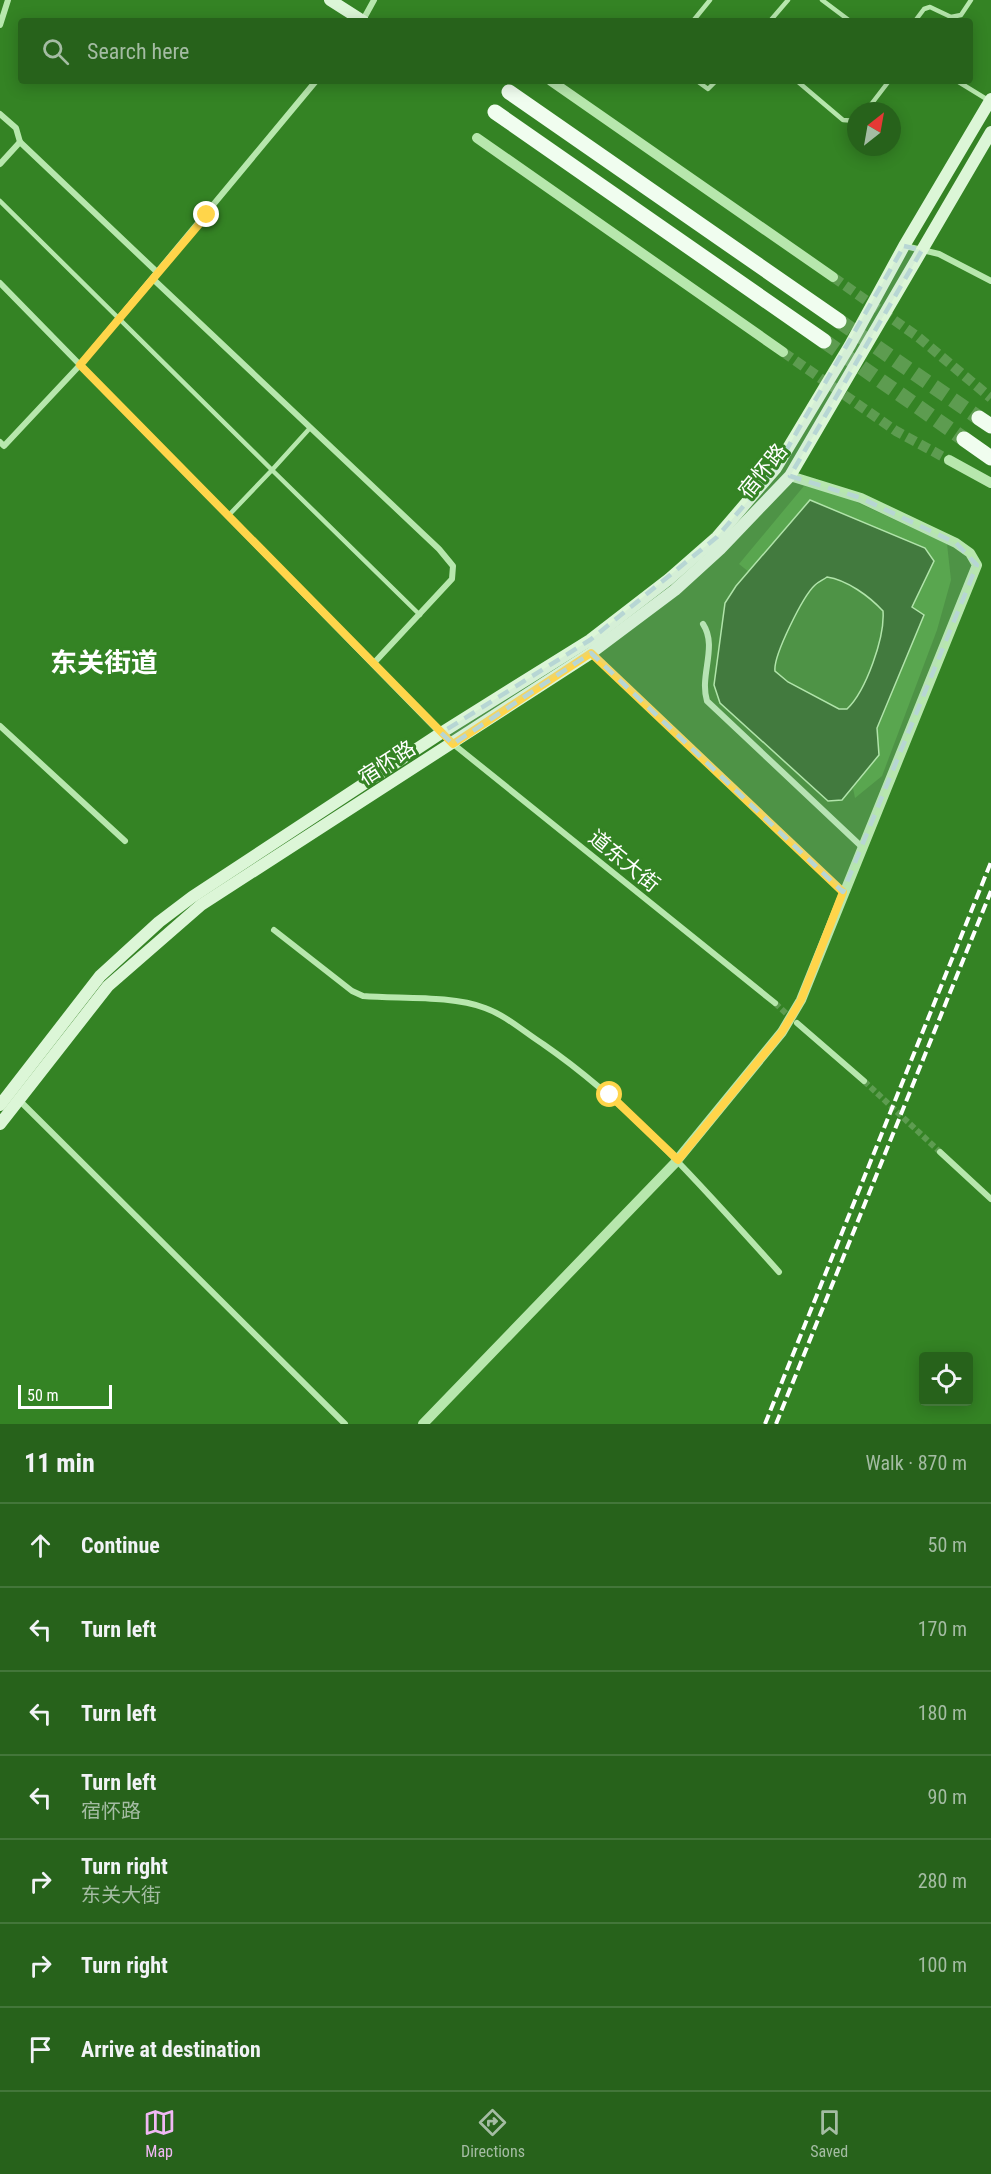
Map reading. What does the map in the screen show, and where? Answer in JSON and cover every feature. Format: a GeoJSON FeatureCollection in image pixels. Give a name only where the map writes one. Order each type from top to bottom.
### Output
{"type":"FeatureCollection","features":[{"type":"Feature","properties":{"kind":"main road"},"geometry":{"type":"LineString","coordinates":[[330,0],[357,18]]}},
{"type":"Feature","properties":{"kind":"main road"},"geometry":{"type":"LineString","coordinates":[[509,92],[839,321]]}},
{"type":"Feature","properties":{"kind":"main road","name":"宿怀路"},"geometry":{"type":"LineString","coordinates":[[0,1105],[100,976],[159,922],[192,897],[441,733],[590,640],[669,579],[717,537],[776,468],[850,345],[904,246],[990,100]]}},
{"type":"Feature","properties":{"kind":"main road"},"geometry":{"type":"LineString","coordinates":[[495,112],[825,341]]}},
{"type":"Feature","properties":{"kind":"main road","name":"宿怀路"},"geometry":{"type":"LineString","coordinates":[[0,1124],[108,986],[201,905],[591,653],[675,590],[720,549],[790,476],[990,134]]}},
{"type":"Feature","properties":{"kind":"main road"},"geometry":{"type":"LineString","coordinates":[[964,439],[991,458]]}},
{"type":"Feature","properties":{"kind":"street"},"geometry":{"type":"LineString","coordinates":[[0,25],[8,0]]}},
{"type":"Feature","properties":{"kind":"street"},"geometry":{"type":"LineString","coordinates":[[364,18],[374,0]]}},
{"type":"Feature","properties":{"kind":"street"},"geometry":{"type":"LineString","coordinates":[[0,442],[4,446],[80,365],[314,84]]}},
{"type":"Feature","properties":{"kind":"street"},"geometry":{"type":"LineString","coordinates":[[555,84],[833,277]]}},
{"type":"Feature","properties":{"kind":"street"},"geometry":{"type":"LineString","coordinates":[[0,114],[16,128],[20,141],[158,273]]}},
{"type":"Feature","properties":{"kind":"street"},"geometry":{"type":"LineString","coordinates":[[975,128],[990,134]]}},
{"type":"Feature","properties":{"kind":"street"},"geometry":{"type":"LineString","coordinates":[[477,138],[783,352]]}},
{"type":"Feature","properties":{"kind":"street"},"geometry":{"type":"LineString","coordinates":[[0,164],[20,141]]}},
{"type":"Feature","properties":{"kind":"street"},"geometry":{"type":"LineString","coordinates":[[904,246],[939,254],[991,281]]}},
{"type":"Feature","properties":{"kind":"street"},"geometry":{"type":"LineString","coordinates":[[153,279],[439,549],[453,566],[452,579],[373,664]]}},
{"type":"Feature","properties":{"kind":"street","name":"道东大街"},"geometry":{"type":"LineString","coordinates":[[0,283],[441,733],[775,1003]]}},
{"type":"Feature","properties":{"kind":"street"},"geometry":{"type":"LineString","coordinates":[[949,460],[991,483]]}},
{"type":"Feature","properties":{"kind":"street"},"geometry":{"type":"LineString","coordinates":[[423,1424],[678,1160],[782,1032],[801,1000],[843,892],[913,729],[977,565],[970,553],[935,533],[861,498],[790,476]]}},
{"type":"Feature","properties":{"kind":"street"},"geometry":{"type":"LineString","coordinates":[[703,624],[710,634],[704,690],[707,701],[862,847]]}},
{"type":"Feature","properties":{"kind":"street"},"geometry":{"type":"LineString","coordinates":[[591,653],[843,892]]}},
{"type":"Feature","properties":{"kind":"street"},"geometry":{"type":"LineString","coordinates":[[0,726],[125,841]]}},
{"type":"Feature","properties":{"kind":"street"},"geometry":{"type":"LineString","coordinates":[[274,930],[352,991],[363,996],[469,1003],[501,1015],[583,1072],[678,1160],[779,1272]]}},
{"type":"Feature","properties":{"kind":"street"},"geometry":{"type":"LineString","coordinates":[[797,1023],[864,1081]]}},
{"type":"Feature","properties":{"kind":"street"},"geometry":{"type":"LineString","coordinates":[[18,1099],[345,1424]]}},
{"type":"Feature","properties":{"kind":"street"},"geometry":{"type":"LineString","coordinates":[[940,1152],[991,1198]]}},
{"type":"Feature","properties":{"kind":"lane"},"geometry":{"type":"LineString","coordinates":[[695,18],[710,0]]}},
{"type":"Feature","properties":{"kind":"lane"},"geometry":{"type":"LineString","coordinates":[[773,18],[788,0]]}},
{"type":"Feature","properties":{"kind":"lane"},"geometry":{"type":"LineString","coordinates":[[822,0],[846,18]]}},
{"type":"Feature","properties":{"kind":"lane"},"geometry":{"type":"LineString","coordinates":[[917,18],[924,9],[930,7],[951,17],[961,15],[971,0]]}},
{"type":"Feature","properties":{"kind":"lane"},"geometry":{"type":"LineString","coordinates":[[701,84],[708,89],[713,84]]}},
{"type":"Feature","properties":{"kind":"lane"},"geometry":{"type":"LineString","coordinates":[[801,84],[843,120],[847,120]]}},
{"type":"Feature","properties":{"kind":"lane"},"geometry":{"type":"LineString","coordinates":[[873,102],[887,84]]}},
{"type":"Feature","properties":{"kind":"lane"},"geometry":{"type":"LineString","coordinates":[[962,84],[990,100]]}},
{"type":"Feature","properties":{"kind":"lane"},"geometry":{"type":"LineString","coordinates":[[0,201],[420,615]]}},
{"type":"Feature","properties":{"kind":"lane"},"geometry":{"type":"LineString","coordinates":[[228,516],[310,428]]}},
{"type":"Feature","properties":{"kind":"highlighted area"},"geometry":{"type":"Polygon","coordinates":[[[904,246],[922,250],[790,476],[861,498],[956,543],[977,565],[843,892],[591,653],[453,744],[441,733],[590,640],[717,537],[776,468],[904,246]]]}},
{"type":"Feature","properties":{"kind":"shaded area"},"geometry":{"type":"Polygon","coordinates":[[[804,486],[839,494],[947,544],[951,580],[937,630],[882,776],[855,798],[853,788],[879,755],[877,729],[924,615],[770,549],[749,572],[739,564],[804,486]]]}},
{"type":"Feature","properties":{"kind":"shaded area"},"geometry":{"type":"Polygon","coordinates":[[[810,500],[925,548],[934,561],[912,607],[924,615],[877,728],[879,755],[842,800],[828,801],[720,703],[714,685],[725,603],[736,586],[810,500]],[[827,577],[818,583],[803,601],[784,640],[775,671],[788,682],[839,709],[847,709],[861,690],[873,663],[881,635],[883,611],[857,590],[827,577]]]}},
{"type":"Feature","properties":{"kind":"tunnel"},"geometry":{"type":"LineString","coordinates":[[833,277],[918,337],[991,398]]}},
{"type":"Feature","properties":{"kind":"tunnel"},"geometry":{"type":"LineString","coordinates":[[839,321],[979,418]]}},
{"type":"Feature","properties":{"kind":"tunnel"},"geometry":{"type":"LineString","coordinates":[[824,341],[964,439]]}},
{"type":"Feature","properties":{"kind":"tunnel"},"geometry":{"type":"LineString","coordinates":[[783,352],[896,431],[949,460]]}},
{"type":"Feature","properties":{"kind":"tunnel"},"geometry":{"type":"LineString","coordinates":[[775,1003],[792,1019]]}},
{"type":"Feature","properties":{"kind":"tunnel"},"geometry":{"type":"LineString","coordinates":[[864,1081],[940,1152]]}},
{"type":"Feature","properties":{"kind":"railway"},"geometry":{"type":"LineString","coordinates":[[765,1424],[991,862]]}},
{"type":"Feature","properties":{"kind":"railway"},"geometry":{"type":"LineString","coordinates":[[776,1424],[991,891]]}},
{"type":"Feature","properties":{"kind":"district","name":"东关街道"},"geometry":{"type":"Point","coordinates":[104,663]}},
{"type":"Feature","properties":{"kind":"route"},"geometry":{"type":"LineString","coordinates":[[207,215],[80,365],[453,744],[591,653],[843,892],[801,1000],[782,1032],[678,1160],[610,1095]]}}]}
